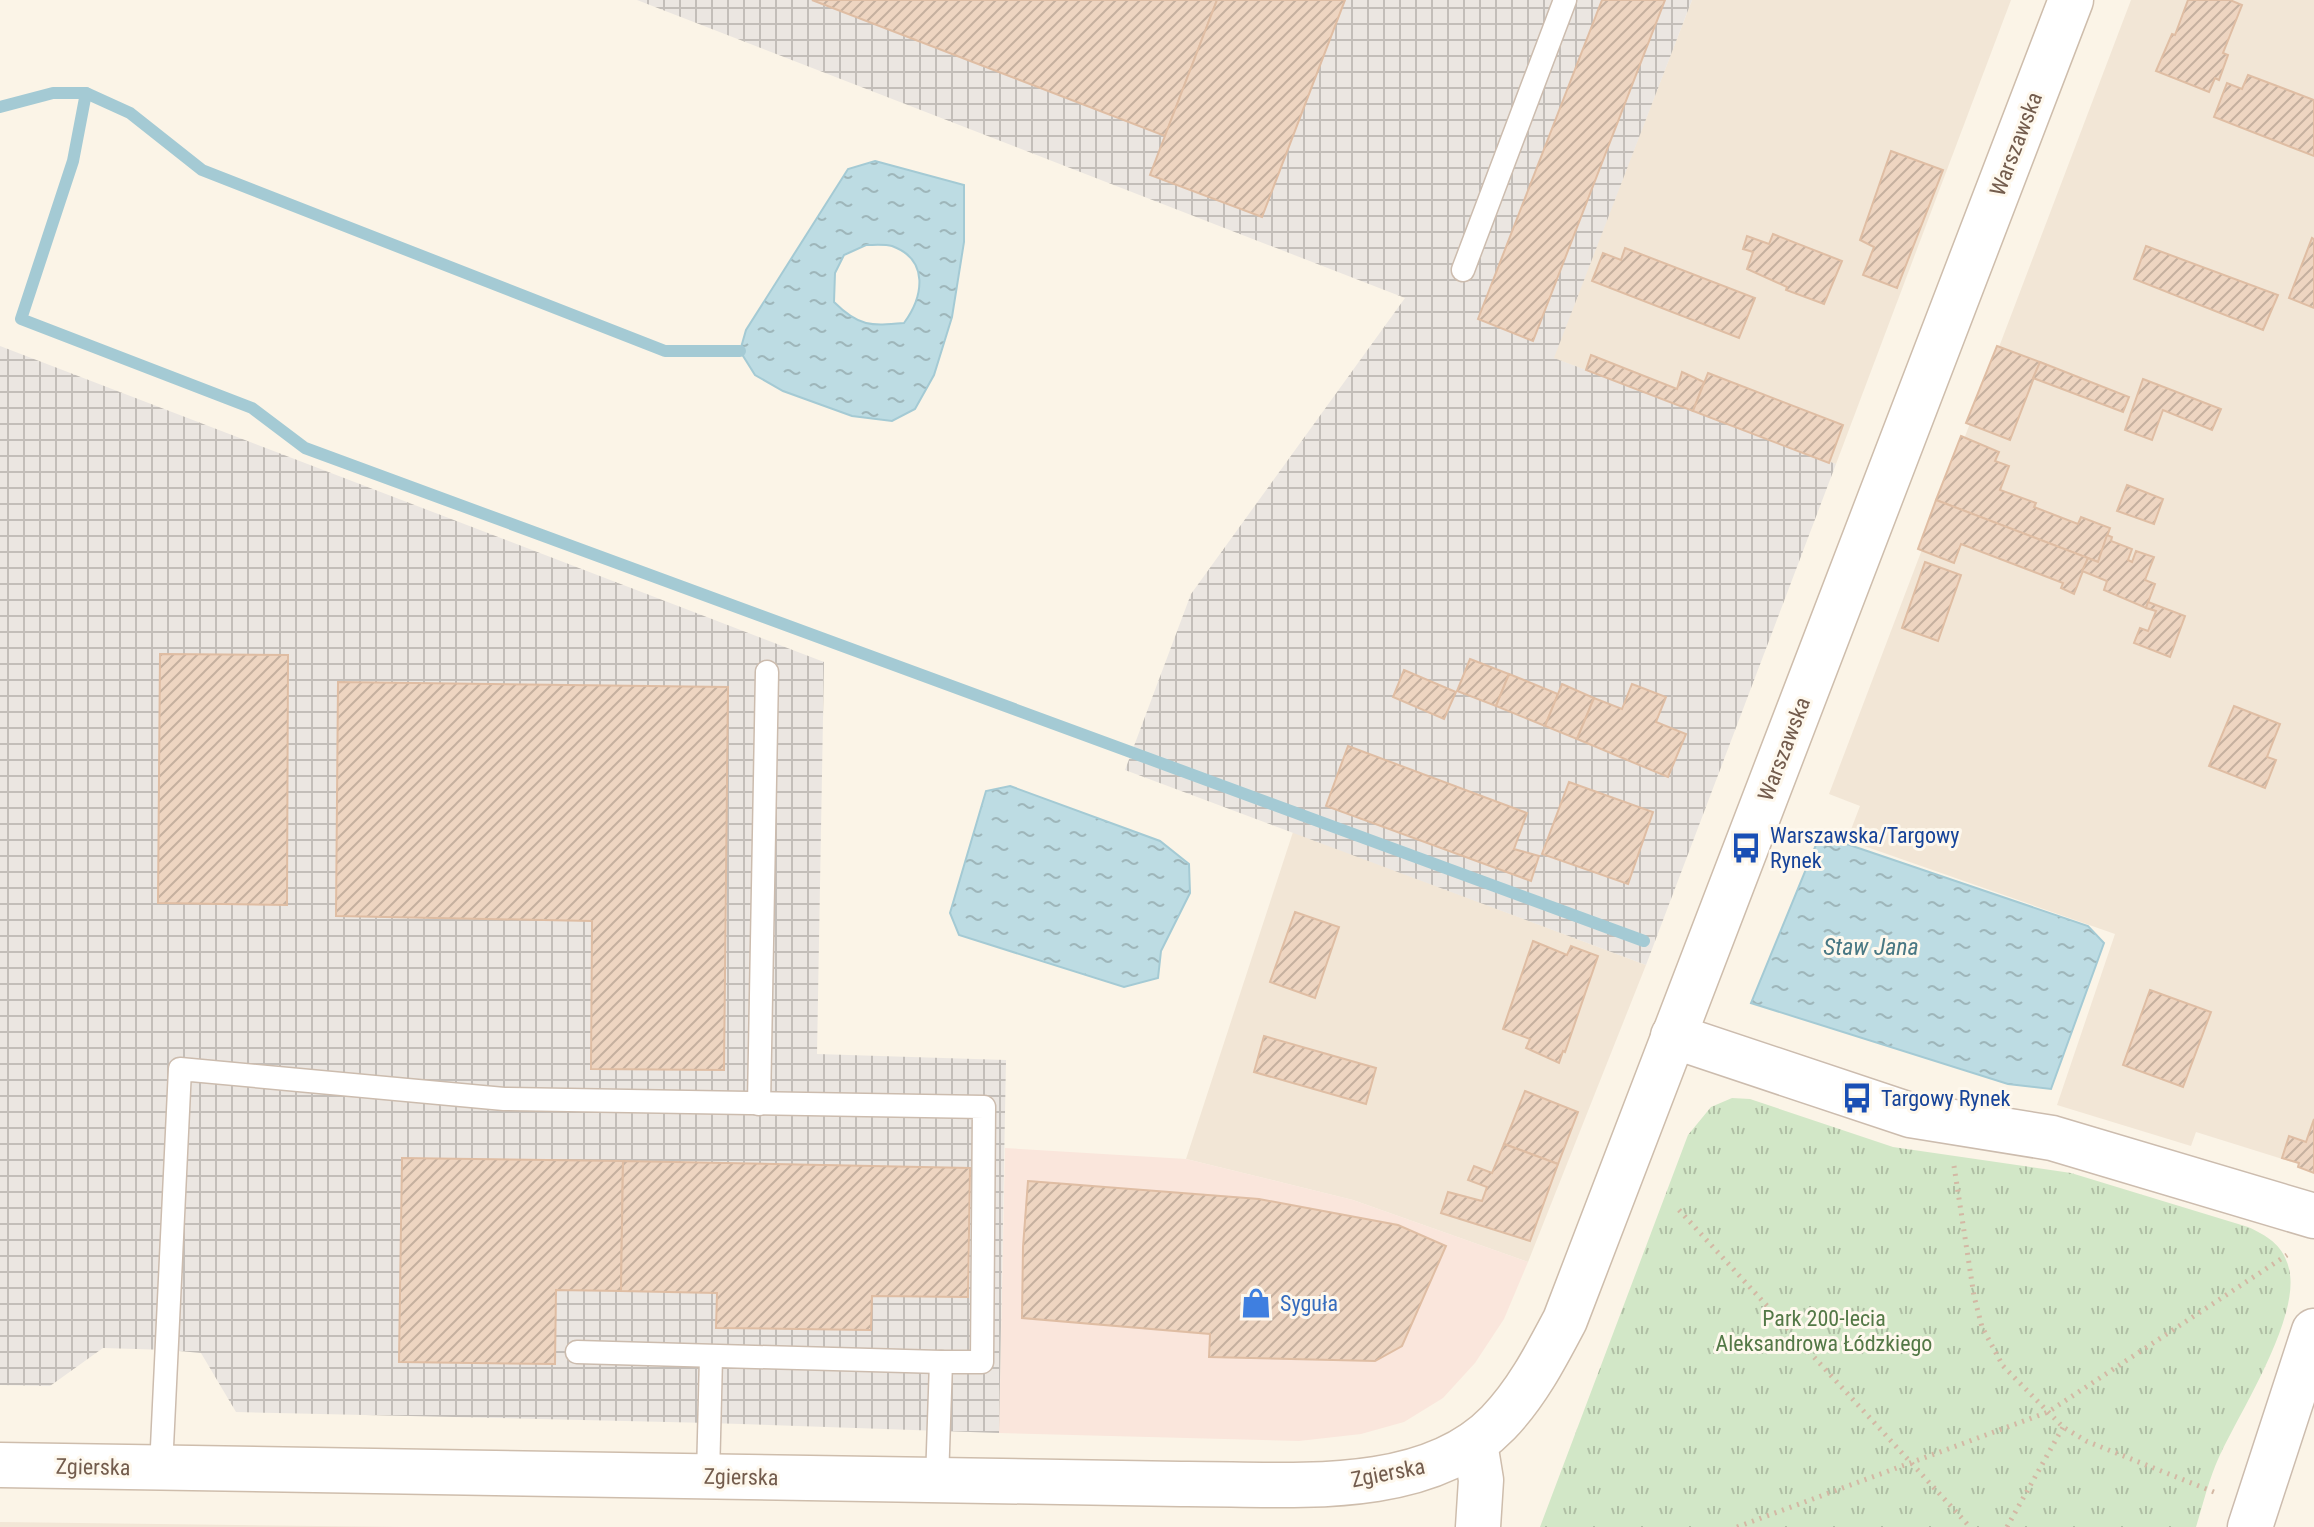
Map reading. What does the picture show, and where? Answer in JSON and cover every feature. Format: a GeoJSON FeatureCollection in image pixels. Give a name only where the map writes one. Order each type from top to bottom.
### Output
{"type":"FeatureCollection","features":[{"type":"Feature","properties":{"kind":"main road","name":"Warszawska"},"geometry":{"type":"LineString","coordinates":[[1475,1443],[1497,1424],[1522,1393],[1565,1320],[2071,0]]}},
{"type":"Feature","properties":{"kind":"main road"},"geometry":{"type":"LineString","coordinates":[[1673,1036],[1910,1115],[2043,1135],[2303,1234]]}},
{"type":"Feature","properties":{"kind":"main road"},"geometry":{"type":"LineString","coordinates":[[2250,1527],[2314,1331]]}},
{"type":"Feature","properties":{"kind":"main road"},"geometry":{"type":"LineString","coordinates":[[1475,1443],[1481,1480],[1478,1527]]}},
{"type":"Feature","properties":{"kind":"main road","name":"Zgierska"},"geometry":{"type":"LineString","coordinates":[[0,1465],[1181,1484],[1367,1480],[1407,1474],[1445,1460],[1475,1443]]}},
{"type":"Feature","properties":{"kind":"lane"},"geometry":{"type":"LineString","coordinates":[[1463,270],[1565,0]]}},
{"type":"Feature","properties":{"kind":"lane"},"geometry":{"type":"LineString","coordinates":[[759,1104],[767,672]]}},
{"type":"Feature","properties":{"kind":"lane"},"geometry":{"type":"LineString","coordinates":[[161,1468],[180,1069],[504,1099],[984,1107],[982,1362],[577,1352]]}},
{"type":"Feature","properties":{"kind":"lane"},"geometry":{"type":"LineString","coordinates":[[708,1476],[711,1357]]}},
{"type":"Feature","properties":{"kind":"lane"},"geometry":{"type":"LineString","coordinates":[[937,1480],[941,1362]]}},
{"type":"Feature","properties":{"kind":"path"},"geometry":{"type":"LineString","coordinates":[[1953,1156],[1974,1296],[1982,1327],[2003,1366],[2063,1427],[2086,1441],[2214,1492]]}},
{"type":"Feature","properties":{"kind":"path"},"geometry":{"type":"LineString","coordinates":[[1679,1210],[1970,1527]]}},
{"type":"Feature","properties":{"kind":"path"},"geometry":{"type":"LineString","coordinates":[[1737,1527],[2048,1412],[2303,1234]]}},
{"type":"Feature","properties":{"kind":"path"},"geometry":{"type":"LineString","coordinates":[[2007,1527],[2063,1427]]}},
{"type":"Feature","properties":{"kind":"shaded area"},"geometry":{"type":"Polygon","coordinates":[[[637,0],[1692,0],[1554,358],[1836,464],[1646,965],[1125,770],[1191,594],[1405,298],[637,0]]]}},
{"type":"Feature","properties":{"kind":"shaded area"},"geometry":{"type":"Polygon","coordinates":[[[1692,0],[2011,0],[1836,464],[1553,358],[1692,0]]]}},
{"type":"Feature","properties":{"kind":"shaded area"},"geometry":{"type":"Polygon","coordinates":[[[2131,0],[2314,0],[2314,1169],[2196,1132],[2191,1146],[2057,1105],[2115,934],[1847,840],[1860,806],[1829,794],[2131,0]]]}},
{"type":"Feature","properties":{"kind":"shaded area"},"geometry":{"type":"Polygon","coordinates":[[[0,346],[824,662],[817,1054],[1006,1060],[999,1433],[236,1412],[201,1353],[168,1350],[103,1348],[50,1386],[0,1385],[0,346]]]}},
{"type":"Feature","properties":{"kind":"shaded area"},"geometry":{"type":"Polygon","coordinates":[[[1293,832],[1646,965],[1528,1262],[1353,1200],[1186,1159],[1293,832]]]}},
{"type":"Feature","properties":{"kind":"shaded area","name":"Syguła"},"geometry":{"type":"Polygon","coordinates":[[[1005,1148],[1186,1159],[1353,1200],[1528,1262],[1504,1319],[1475,1363],[1443,1398],[1404,1422],[1361,1434],[1299,1441],[999,1433],[1005,1148]]]}},
{"type":"Feature","properties":{"kind":"shaded area"},"geometry":{"type":"Polygon","coordinates":[[[0,1522],[404,1527],[0,1527],[0,1522]]]}},
{"type":"Feature","properties":{"kind":"green space","name":"Park 200-lecia Aleksandrowa Łódzkiego"},"geometry":{"type":"Polygon","coordinates":[[[1732,1098],[1750,1099],[1893,1147],[2071,1173],[2248,1227],[2274,1243],[2289,1269],[2286,1312],[2266,1364],[2215,1465],[2196,1527],[1540,1527],[1688,1135],[1711,1107],[1732,1098]]]}},
{"type":"Feature","properties":{"kind":"water"},"geometry":{"type":"Polygon","coordinates":[[[875,161],[964,185],[964,242],[952,317],[934,375],[915,409],[892,421],[852,416],[783,391],[755,375],[740,351],[746,330],[848,169],[875,161]],[[866,245],[844,255],[835,273],[834,302],[866,323],[904,323],[919,291],[918,270],[913,260],[892,246],[866,245]]]}},
{"type":"Feature","properties":{"kind":"water"},"geometry":{"type":"Polygon","coordinates":[[[1010,786],[1160,841],[1189,864],[1190,893],[1161,951],[1158,978],[1124,987],[959,935],[950,913],[986,791],[1010,786]]]}},
{"type":"Feature","properties":{"kind":"water","name":"Staw Jana"},"geometry":{"type":"Polygon","coordinates":[[[1820,835],[2088,926],[2104,943],[2051,1089],[2008,1084],[1751,1003],[1820,835]]]}},
{"type":"Feature","properties":{"kind":"building"},"geometry":{"type":"Polygon","coordinates":[[[812,0],[1217,0],[1165,136],[812,0]]]}},
{"type":"Feature","properties":{"kind":"building"},"geometry":{"type":"Polygon","coordinates":[[[1217,0],[1345,0],[1262,217],[1150,175],[1217,0]]]}},
{"type":"Feature","properties":{"kind":"building"},"geometry":{"type":"Polygon","coordinates":[[[1602,0],[1665,0],[1533,341],[1478,319],[1602,0]]]}},
{"type":"Feature","properties":{"kind":"building"},"geometry":{"type":"Polygon","coordinates":[[[2188,0],[2230,0],[2242,5],[2223,53],[2228,55],[2219,80],[2215,78],[2209,92],[2156,71],[2172,34],[2175,35],[2188,0]]]}},
{"type":"Feature","properties":{"kind":"building"},"geometry":{"type":"Polygon","coordinates":[[[2248,75],[2314,100],[2314,156],[2214,117],[2227,83],[2242,89],[2248,75]]]}},
{"type":"Feature","properties":{"kind":"building"},"geometry":{"type":"Polygon","coordinates":[[[1891,151],[1943,170],[1897,288],[1863,275],[1874,247],[1860,240],[1891,151]]]}},
{"type":"Feature","properties":{"kind":"building"},"geometry":{"type":"Polygon","coordinates":[[[1773,234],[1842,261],[1824,304],[1786,290],[1787,287],[1747,269],[1753,252],[1743,249],[1747,236],[1769,244],[1773,234]]]}},
{"type":"Feature","properties":{"kind":"building"},"geometry":{"type":"Polygon","coordinates":[[[2314,239],[2314,308],[2289,298],[2314,239]]]}},
{"type":"Feature","properties":{"kind":"building"},"geometry":{"type":"Polygon","coordinates":[[[2146,246],[2278,295],[2263,330],[2134,279],[2146,246]]]}},
{"type":"Feature","properties":{"kind":"building"},"geometry":{"type":"Polygon","coordinates":[[[1625,248],[1755,298],[1739,338],[1592,281],[1603,253],[1621,260],[1625,248]]]}},
{"type":"Feature","properties":{"kind":"building"},"geometry":{"type":"Polygon","coordinates":[[[1997,346],[2040,362],[2010,440],[1966,423],[1997,346]]]}},
{"type":"Feature","properties":{"kind":"building"},"geometry":{"type":"Polygon","coordinates":[[[1591,355],[1677,389],[1682,372],[1704,382],[1693,411],[1586,370],[1591,355]]]}},
{"type":"Feature","properties":{"kind":"building"},"geometry":{"type":"Polygon","coordinates":[[[2040,362],[2129,397],[2123,412],[2033,378],[2040,362]]]}},
{"type":"Feature","properties":{"kind":"building"},"geometry":{"type":"Polygon","coordinates":[[[1708,373],[1843,425],[1829,463],[1693,411],[1708,373]]]}},
{"type":"Feature","properties":{"kind":"building"},"geometry":{"type":"Polygon","coordinates":[[[2143,379],[2221,409],[2212,430],[2163,410],[2152,440],[2125,430],[2143,379]]]}},
{"type":"Feature","properties":{"kind":"building"},"geometry":{"type":"Polygon","coordinates":[[[1961,436],[1999,452],[1995,461],[2009,466],[2000,490],[2036,503],[2034,507],[2078,524],[2081,517],[2110,528],[2098,562],[1936,500],[1961,436]]]}},
{"type":"Feature","properties":{"kind":"building"},"geometry":{"type":"Polygon","coordinates":[[[2127,485],[2163,499],[2154,524],[2117,511],[2127,485]]]}},
{"type":"Feature","properties":{"kind":"building"},"geometry":{"type":"Polygon","coordinates":[[[1936,500],[2088,558],[2074,594],[2061,588],[2063,583],[1961,544],[1954,563],[1918,549],[1936,500]]]}},
{"type":"Feature","properties":{"kind":"building"},"geometry":{"type":"Polygon","coordinates":[[[2107,535],[2112,537],[2111,541],[2132,549],[2128,560],[2132,562],[2136,551],[2154,557],[2145,580],[2155,584],[2146,608],[2104,590],[2107,581],[2082,571],[2088,558],[2098,562],[2107,535]]]}},
{"type":"Feature","properties":{"kind":"building"},"geometry":{"type":"Polygon","coordinates":[[[1925,562],[1961,575],[1938,641],[1902,628],[1925,562]]]}},
{"type":"Feature","properties":{"kind":"building"},"geometry":{"type":"Polygon","coordinates":[[[2148,602],[2185,616],[2170,657],[2134,643],[2140,628],[2148,631],[2156,611],[2146,608],[2148,602]]]}},
{"type":"Feature","properties":{"kind":"building"},"geometry":{"type":"Polygon","coordinates":[[[160,654],[288,655],[287,905],[158,903],[160,654]]]}},
{"type":"Feature","properties":{"kind":"building"},"geometry":{"type":"Polygon","coordinates":[[[1470,659],[1509,674],[1496,706],[1457,691],[1470,659]]]}},
{"type":"Feature","properties":{"kind":"building"},"geometry":{"type":"Polygon","coordinates":[[[1404,670],[1456,692],[1444,719],[1393,697],[1404,670]]]}},
{"type":"Feature","properties":{"kind":"building"},"geometry":{"type":"Polygon","coordinates":[[[1509,674],[1558,694],[1545,726],[1496,706],[1509,674]]]}},
{"type":"Feature","properties":{"kind":"building"},"geometry":{"type":"Polygon","coordinates":[[[338,682],[728,687],[724,1070],[591,1069],[592,921],[336,916],[338,682]]]}},
{"type":"Feature","properties":{"kind":"building"},"geometry":{"type":"Polygon","coordinates":[[[1562,684],[1594,698],[1577,739],[1545,726],[1562,684]]]}},
{"type":"Feature","properties":{"kind":"building"},"geometry":{"type":"Polygon","coordinates":[[[1632,684],[1666,697],[1656,722],[1686,734],[1668,777],[1577,739],[1594,698],[1622,709],[1632,684]]]}},
{"type":"Feature","properties":{"kind":"building"},"geometry":{"type":"Polygon","coordinates":[[[2234,706],[2280,724],[2267,757],[2276,760],[2265,788],[2209,766],[2234,706]]]}},
{"type":"Feature","properties":{"kind":"building"},"geometry":{"type":"Polygon","coordinates":[[[1348,746],[1527,813],[1514,849],[1539,856],[1531,881],[1326,806],[1348,746]]]}},
{"type":"Feature","properties":{"kind":"building"},"geometry":{"type":"Polygon","coordinates":[[[1569,782],[1653,812],[1628,884],[1542,854],[1569,782]]]}},
{"type":"Feature","properties":{"kind":"building"},"geometry":{"type":"Polygon","coordinates":[[[1295,912],[1339,927],[1315,998],[1270,982],[1295,912]]]}},
{"type":"Feature","properties":{"kind":"building"},"geometry":{"type":"Polygon","coordinates":[[[1533,941],[1567,955],[1571,946],[1598,956],[1559,1063],[1526,1048],[1530,1039],[1503,1029],[1533,941]]]}},
{"type":"Feature","properties":{"kind":"building"},"geometry":{"type":"Polygon","coordinates":[[[2150,990],[2211,1012],[2183,1087],[2123,1065],[2150,990]]]}},
{"type":"Feature","properties":{"kind":"building"},"geometry":{"type":"Polygon","coordinates":[[[1264,1036],[1376,1068],[1366,1104],[1254,1072],[1264,1036]]]}},
{"type":"Feature","properties":{"kind":"building"},"geometry":{"type":"Polygon","coordinates":[[[1525,1091],[1578,1112],[1558,1164],[1504,1144],[1525,1091]]]}},
{"type":"Feature","properties":{"kind":"building"},"geometry":{"type":"Polygon","coordinates":[[[2314,1119],[2314,1173],[2298,1167],[2299,1163],[2282,1158],[2289,1136],[2306,1142],[2314,1119]]]}},
{"type":"Feature","properties":{"kind":"building"},"geometry":{"type":"Polygon","coordinates":[[[1504,1144],[1558,1164],[1530,1241],[1441,1213],[1448,1192],[1482,1201],[1487,1187],[1468,1180],[1474,1166],[1492,1173],[1504,1144]]]}},
{"type":"Feature","properties":{"kind":"building"},"geometry":{"type":"Polygon","coordinates":[[[402,1158],[623,1161],[621,1291],[556,1290],[555,1364],[399,1362],[402,1158]]]}},
{"type":"Feature","properties":{"kind":"building"},"geometry":{"type":"Polygon","coordinates":[[[623,1161],[970,1168],[968,1297],[872,1296],[871,1330],[716,1328],[717,1293],[621,1291],[623,1161]]]}},
{"type":"Feature","properties":{"kind":"building"},"geometry":{"type":"Polygon","coordinates":[[[1028,1181],[1259,1199],[1398,1225],[1446,1246],[1402,1346],[1375,1361],[1209,1357],[1210,1334],[1022,1318],[1028,1181]]]}},
{"type":"Feature","properties":{"kind":"waterway"},"geometry":{"type":"LineString","coordinates":[[0,107],[53,93],[86,93],[73,161],[21,319],[252,408],[305,448],[1644,941]]}},
{"type":"Feature","properties":{"kind":"waterway"},"geometry":{"type":"LineString","coordinates":[[86,93],[130,113],[202,170],[665,351],[740,351]]}},
{"type":"Feature","properties":{"kind":"place","name":"Warszawska/Targowy Rynek"},"geometry":{"type":"Point","coordinates":[1746,848]}},
{"type":"Feature","properties":{"kind":"place","name":"Targowy Rynek"},"geometry":{"type":"Point","coordinates":[1857,1098]}},
{"type":"Feature","properties":{"kind":"place","name":"Syguła"},"geometry":{"type":"Point","coordinates":[1256,1303]}}]}
